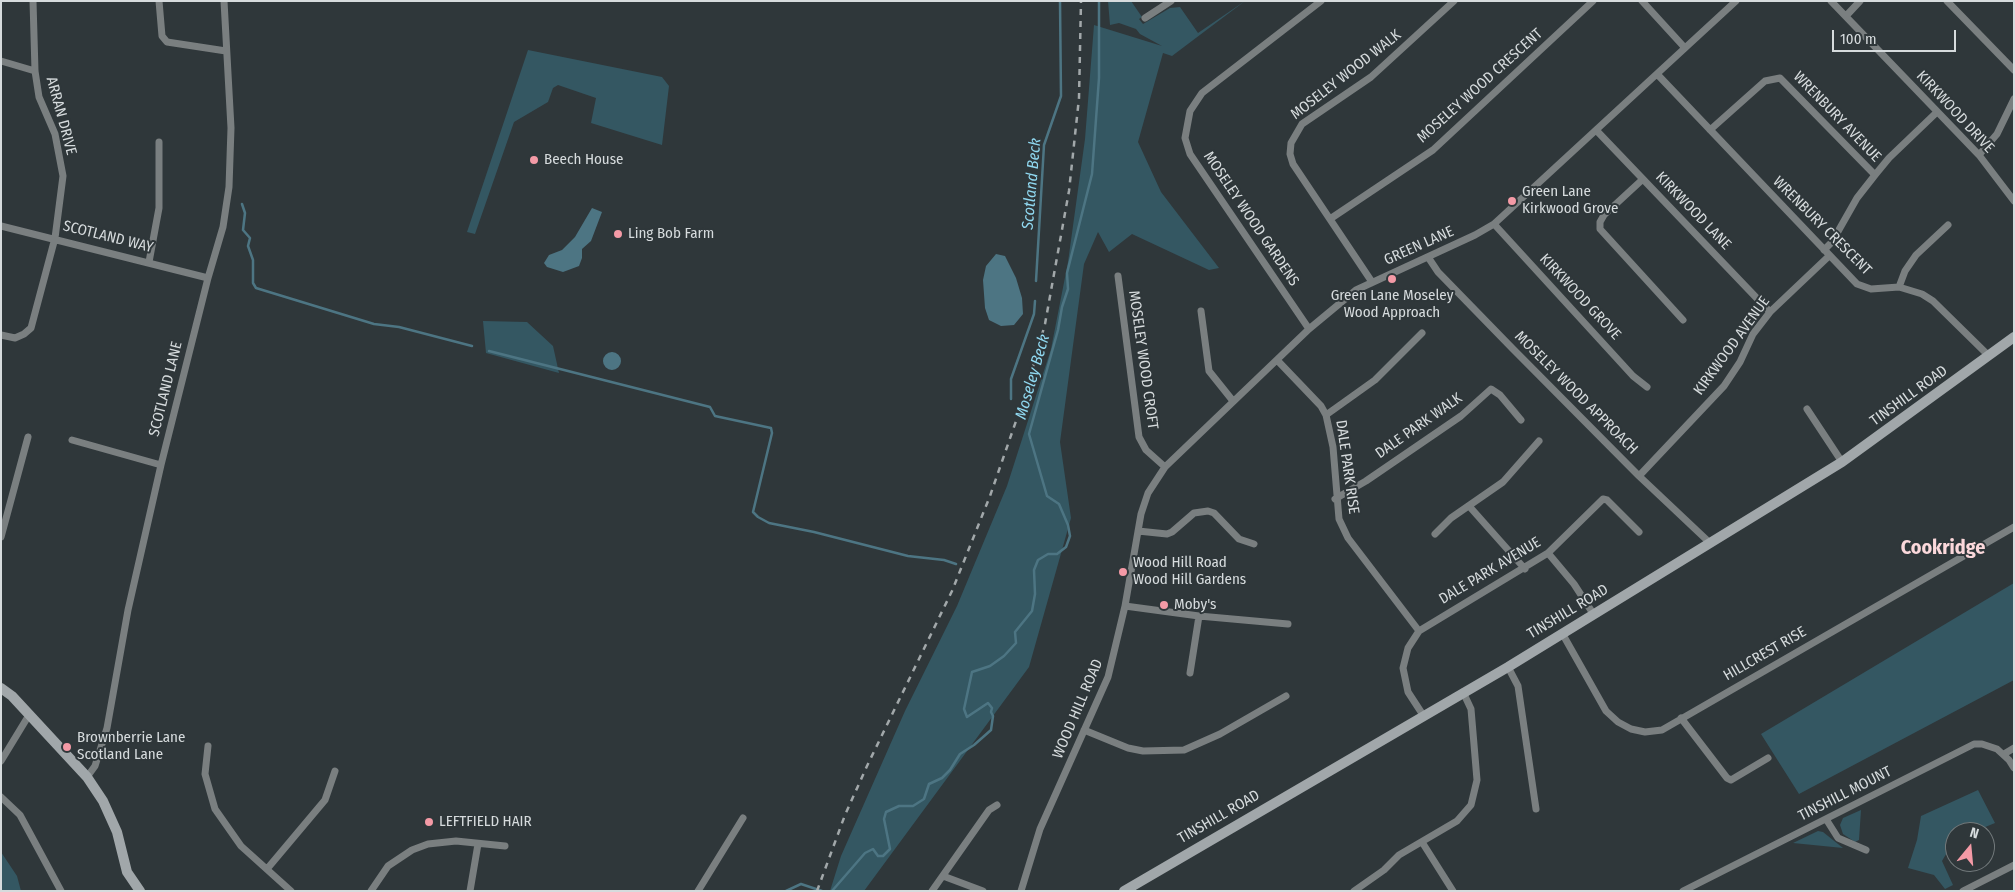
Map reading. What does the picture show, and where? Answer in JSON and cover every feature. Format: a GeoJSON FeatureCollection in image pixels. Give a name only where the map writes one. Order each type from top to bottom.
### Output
{"type":"FeatureCollection","features":[{"type":"Feature","properties":{"kind":"street","name":"ARRAN DRIVE"},"geometry":{"type":"LineString","coordinates":[[1,335],[15,338],[31,328],[55,238],[63,176],[55,134],[39,98],[35,71],[33,1]]}},
{"type":"Feature","properties":{"kind":"street"},"geometry":{"type":"LineString","coordinates":[[159,1],[162,36],[167,42],[226,51]]}},
{"type":"Feature","properties":{"kind":"street","name":"SCOTLAND LANE"},"geometry":{"type":"LineString","coordinates":[[87,777],[95,766],[107,728],[128,610],[161,465],[208,278],[223,227],[229,187],[231,128],[224,1]]}},
{"type":"Feature","properties":{"kind":"street"},"geometry":{"type":"LineString","coordinates":[[1145,18],[1171,1]]}},
{"type":"Feature","properties":{"kind":"street","name":"MOSELEY WOOD GARDENS"},"geometry":{"type":"LineString","coordinates":[[1309,329],[1190,154],[1185,138],[1190,111],[1202,93],[1321,1]]}},
{"type":"Feature","properties":{"kind":"street","name":"MOSELEY WOOD WALK"},"geometry":{"type":"LineString","coordinates":[[1372,282],[1293,164],[1290,154],[1295,133],[1302,124],[1371,77],[1454,1]]}},
{"type":"Feature","properties":{"kind":"street","name":"MOSELEY WOOD CRESCENT"},"geometry":{"type":"LineString","coordinates":[[1330,218],[1433,150],[1593,1]]}},
{"type":"Feature","properties":{"kind":"street"},"geometry":{"type":"LineString","coordinates":[[1642,1],[1685,48]]}},
{"type":"Feature","properties":{"kind":"street","name":"GREEN LANE"},"geometry":{"type":"LineString","coordinates":[[1138,531],[1148,493],[1165,467],[1309,329],[1342,300],[1372,282],[1494,224],[1736,1]]}},
{"type":"Feature","properties":{"kind":"street","name":"KIRKWOOD DRIVE"},"geometry":{"type":"LineString","coordinates":[[1831,1],[1978,155],[2014,201]]}},
{"type":"Feature","properties":{"kind":"street"},"geometry":{"type":"LineString","coordinates":[[1846,16],[1860,1]]}},
{"type":"Feature","properties":{"kind":"street"},"geometry":{"type":"LineString","coordinates":[[1947,1],[2014,70]]}},
{"type":"Feature","properties":{"kind":"street"},"geometry":{"type":"LineString","coordinates":[[1,61],[35,71]]}},
{"type":"Feature","properties":{"kind":"street","name":"WRENBURY CRESCENT"},"geometry":{"type":"LineString","coordinates":[[1657,74],[1857,284],[1864,288],[1899,287],[1910,289],[1933,301],[1989,356]]}},
{"type":"Feature","properties":{"kind":"street","name":"WRENBURY AVENUE"},"geometry":{"type":"LineString","coordinates":[[1710,130],[1765,81],[1780,78],[1875,175]]}},
{"type":"Feature","properties":{"kind":"street"},"geometry":{"type":"LineString","coordinates":[[1978,155],[1997,134],[2014,99]]}},
{"type":"Feature","properties":{"kind":"street","name":"KIRKWOOD AVENUE"},"geometry":{"type":"LineString","coordinates":[[1639,476],[1724,386],[1740,362],[1753,334],[1770,312],[1826,253],[1857,198],[1889,158],[1936,112]]}},
{"type":"Feature","properties":{"kind":"street","name":"KIRKWOOD LANE"},"geometry":{"type":"LineString","coordinates":[[1596,130],[1770,312]]}},
{"type":"Feature","properties":{"kind":"street"},"geometry":{"type":"LineString","coordinates":[[149,262],[160,208],[159,142]]}},
{"type":"Feature","properties":{"kind":"street"},"geometry":{"type":"LineString","coordinates":[[1643,179],[1604,215],[1600,229],[1683,320]]}},
{"type":"Feature","properties":{"kind":"street","name":"KIRKWOOD GROVE"},"geometry":{"type":"LineString","coordinates":[[1494,224],[1633,376],[1647,387]]}},
{"type":"Feature","properties":{"kind":"street"},"geometry":{"type":"LineString","coordinates":[[1899,287],[1905,270],[1916,255],[1948,225]]}},
{"type":"Feature","properties":{"kind":"street","name":"SCOTLAND WAY"},"geometry":{"type":"LineString","coordinates":[[1,226],[55,238],[208,278]]}},
{"type":"Feature","properties":{"kind":"street","name":"MOSELEY WOOD APPROACH"},"geometry":{"type":"LineString","coordinates":[[1428,257],[1438,272],[1639,476],[1710,543]]}},
{"type":"Feature","properties":{"kind":"street","name":"MOSELEY WOOD CROFT"},"geometry":{"type":"LineString","coordinates":[[1118,276],[1139,437],[1146,450],[1165,467]]}},
{"type":"Feature","properties":{"kind":"street"},"geometry":{"type":"LineString","coordinates":[[1201,311],[1209,371],[1233,401]]}},
{"type":"Feature","properties":{"kind":"street"},"geometry":{"type":"LineString","coordinates":[[1326,415],[1372,383],[1422,333]]}},
{"type":"Feature","properties":{"kind":"street","name":"TINSHILL ROAD"},"geometry":{"type":"LineString","coordinates":[[1124,891],[1508,667],[1842,462],[2014,336]]}},
{"type":"Feature","properties":{"kind":"street","name":"DALE PARK RISE"},"geometry":{"type":"LineString","coordinates":[[1278,360],[1321,406],[1326,415],[1333,447],[1335,499],[1339,519],[1348,538],[1420,631]]}},
{"type":"Feature","properties":{"kind":"street","name":"DALE PARK WALK"},"geometry":{"type":"LineString","coordinates":[[1335,499],[1366,481],[1461,416],[1491,389],[1500,395],[1521,420]]}},
{"type":"Feature","properties":{"kind":"street"},"geometry":{"type":"LineString","coordinates":[[1807,409],[1842,462]]}},
{"type":"Feature","properties":{"kind":"street"},"geometry":{"type":"LineString","coordinates":[[1,537],[28,437]]}},
{"type":"Feature","properties":{"kind":"street"},"geometry":{"type":"LineString","coordinates":[[72,440],[161,465]]}},
{"type":"Feature","properties":{"kind":"street"},"geometry":{"type":"LineString","coordinates":[[1435,534],[1451,518],[1503,482],[1539,441]]}},
{"type":"Feature","properties":{"kind":"street","name":"DALE PARK AVENUE"},"geometry":{"type":"LineString","coordinates":[[1423,715],[1408,692],[1403,668],[1408,648],[1420,631],[1525,569],[1548,553],[1603,499],[1607,500],[1639,532]]}},
{"type":"Feature","properties":{"kind":"street"},"geometry":{"type":"LineString","coordinates":[[1469,506],[1525,569]]}},
{"type":"Feature","properties":{"kind":"street"},"geometry":{"type":"LineString","coordinates":[[1138,531],[1167,534],[1194,513],[1208,511],[1214,513],[1239,539],[1254,544]]}},
{"type":"Feature","properties":{"kind":"street","name":"HILLCREST RISE"},"geometry":{"type":"LineString","coordinates":[[1562,633],[1606,710],[1618,722],[1631,729],[1645,732],[1662,730],[2014,527]]}},
{"type":"Feature","properties":{"kind":"street","name":"WOOD HILL ROAD"},"geometry":{"type":"LineString","coordinates":[[1021,891],[1040,829],[1112,667],[1138,531]]}},
{"type":"Feature","properties":{"kind":"street"},"geometry":{"type":"LineString","coordinates":[[1548,553],[1574,584],[1594,615]]}},
{"type":"Feature","properties":{"kind":"street"},"geometry":{"type":"LineString","coordinates":[[1125,606],[1199,616],[1288,624]]}},
{"type":"Feature","properties":{"kind":"street"},"geometry":{"type":"LineString","coordinates":[[1190,673],[1199,616]]}},
{"type":"Feature","properties":{"kind":"street"},"geometry":{"type":"LineString","coordinates":[[1508,667],[1518,686],[1536,809]]}},
{"type":"Feature","properties":{"kind":"street"},"geometry":{"type":"LineString","coordinates":[[1,688],[30,715],[87,777],[103,801],[116,832],[127,872],[140,891]]}},
{"type":"Feature","properties":{"kind":"street"},"geometry":{"type":"LineString","coordinates":[[1354,891],[1384,870],[1399,855],[1457,821],[1466,813],[1475,796],[1477,780],[1471,709],[1463,692]]}},
{"type":"Feature","properties":{"kind":"street"},"geometry":{"type":"LineString","coordinates":[[1084,730],[1128,748],[1143,751],[1184,750],[1220,734],[1286,696]]}},
{"type":"Feature","properties":{"kind":"street"},"geometry":{"type":"LineString","coordinates":[[1,761],[30,715]]}},
{"type":"Feature","properties":{"kind":"street"},"geometry":{"type":"LineString","coordinates":[[1681,718],[1731,780],[1768,758]]}},
{"type":"Feature","properties":{"kind":"street","name":"TINSHILL MOUNT"},"geometry":{"type":"LineString","coordinates":[[1683,891],[1974,744],[1990,745],[2004,754]]}},
{"type":"Feature","properties":{"kind":"street"},"geometry":{"type":"LineString","coordinates":[[208,746],[205,774],[215,809],[242,846],[291,891]]}},
{"type":"Feature","properties":{"kind":"street"},"geometry":{"type":"LineString","coordinates":[[2014,748],[2004,754],[2014,768]]}},
{"type":"Feature","properties":{"kind":"street"},"geometry":{"type":"LineString","coordinates":[[267,869],[325,800],[335,771]]}},
{"type":"Feature","properties":{"kind":"street"},"geometry":{"type":"LineString","coordinates":[[1,797],[20,814],[61,891]]}},
{"type":"Feature","properties":{"kind":"street"},"geometry":{"type":"LineString","coordinates":[[932,891],[989,810],[997,805]]}},
{"type":"Feature","properties":{"kind":"street"},"geometry":{"type":"LineString","coordinates":[[698,891],[742,818]]}},
{"type":"Feature","properties":{"kind":"street"},"geometry":{"type":"LineString","coordinates":[[1826,819],[1838,838],[1866,850]]}},
{"type":"Feature","properties":{"kind":"street"},"geometry":{"type":"LineString","coordinates":[[371,891],[388,866],[412,850],[428,844],[456,841],[505,846]]}},
{"type":"Feature","properties":{"kind":"street"},"geometry":{"type":"LineString","coordinates":[[1422,842],[1453,891]]}},
{"type":"Feature","properties":{"kind":"street"},"geometry":{"type":"LineString","coordinates":[[470,891],[478,844]]}},
{"type":"Feature","properties":{"kind":"street"},"geometry":{"type":"LineString","coordinates":[[1963,891],[2014,865]]}},
{"type":"Feature","properties":{"kind":"street"},"geometry":{"type":"LineString","coordinates":[[943,876],[983,891]]}},
{"type":"Feature","properties":{"kind":"shaded area"},"geometry":{"type":"Polygon","coordinates":[[[1108,1],[1131,1],[1142,17],[1139,19],[1143,24],[1170,8],[1180,7],[1198,33],[1245,1],[1172,56],[1163,53],[1138,142],[1161,192],[1219,268],[1209,270],[1132,234],[1109,252],[1098,232],[1084,264],[1060,442],[1071,518],[1029,667],[864,891],[830,891],[841,856],[905,711],[957,606],[1007,486],[1051,349],[1068,262],[1085,139],[1094,25],[1162,46],[1140,34],[1136,29],[1119,23],[1110,25],[1108,1]]]}},
{"type":"Feature","properties":{"kind":"shaded area"},"geometry":{"type":"Polygon","coordinates":[[[528,50],[662,77],[669,86],[662,145],[591,123],[596,98],[558,85],[553,88],[548,102],[514,122],[475,234],[467,232],[528,50]]]}},
{"type":"Feature","properties":{"kind":"shaded area"},"geometry":{"type":"Polygon","coordinates":[[[592,208],[602,212],[591,241],[582,249],[582,258],[579,266],[563,272],[547,267],[544,263],[549,255],[562,250],[575,237],[592,208]]]}},
{"type":"Feature","properties":{"kind":"shaded area"},"geometry":{"type":"Polygon","coordinates":[[[996,254],[1005,256],[1016,278],[1022,298],[1023,314],[1014,325],[1001,326],[989,320],[985,308],[983,280],[986,266],[996,254]]]}},
{"type":"Feature","properties":{"kind":"shaded area"},"geometry":{"type":"Polygon","coordinates":[[[483,321],[527,322],[553,346],[559,373],[486,353],[483,321]]]}},
{"type":"Feature","properties":{"kind":"shaded area"},"geometry":{"type":"Polygon","coordinates":[[[608,352],[616,352],[621,357],[619,368],[608,370],[603,365],[603,357],[608,352]]]}},
{"type":"Feature","properties":{"kind":"shaded area"},"geometry":{"type":"Polygon","coordinates":[[[2014,583],[2014,680],[1799,794],[1761,734],[2014,583]]]}},
{"type":"Feature","properties":{"kind":"shaded area"},"geometry":{"type":"Polygon","coordinates":[[[1978,790],[1994,822],[1945,822],[1945,856],[1942,861],[1945,872],[1947,872],[1953,885],[1945,889],[1934,875],[1908,868],[1917,840],[1921,816],[1978,790]]]}},
{"type":"Feature","properties":{"kind":"shaded area"},"geometry":{"type":"Polygon","coordinates":[[[1861,810],[1859,840],[1855,842],[1843,834],[1840,825],[1843,818],[1861,810]]]}},
{"type":"Feature","properties":{"kind":"shaded area"},"geometry":{"type":"Polygon","coordinates":[[[1818,831],[1823,832],[1843,848],[1793,843],[1818,831]]]}},
{"type":"Feature","properties":{"kind":"shaded area"},"geometry":{"type":"Polygon","coordinates":[[[1,852],[17,876],[21,891],[1,891],[1,852]]]}},
{"type":"Feature","properties":{"kind":"waterway","name":"Scotland Beck"},"geometry":{"type":"LineString","coordinates":[[1036,281],[1044,145],[1061,96],[1060,1]]}},
{"type":"Feature","properties":{"kind":"waterway","name":"Moseley Beck"},"geometry":{"type":"LineString","coordinates":[[832,891],[865,853],[873,849],[878,856],[883,856],[890,849],[884,819],[886,812],[899,806],[913,806],[924,799],[929,784],[942,778],[950,770],[960,754],[991,730],[993,716],[992,708],[988,703],[967,717],[964,709],[972,672],[990,666],[1004,656],[1016,643],[1015,632],[1032,611],[1035,594],[1034,570],[1038,560],[1048,554],[1057,554],[1066,547],[1070,536],[1068,525],[1059,504],[1047,496],[1029,434],[1068,289],[1067,273],[1092,174],[1099,78],[1099,1]]}},
{"type":"Feature","properties":{"kind":"waterway"},"geometry":{"type":"LineString","coordinates":[[242,204],[245,213],[243,230],[250,238],[248,246],[253,260],[253,283],[256,288],[374,324],[399,327],[472,346]]}},
{"type":"Feature","properties":{"kind":"waterway","name":"Scotland Beck"},"geometry":{"type":"LineString","coordinates":[[1011,399],[1011,379],[1034,314],[1035,301]]}},
{"type":"Feature","properties":{"kind":"waterway"},"geometry":{"type":"LineString","coordinates":[[489,351],[710,407],[715,416],[771,428],[772,433],[753,512],[758,517],[769,523],[814,532],[908,556],[944,560],[956,564]]}},
{"type":"Feature","properties":{"kind":"waterway","name":"Moseley Beck"},"geometry":{"type":"LineString","coordinates":[[786,891],[801,884],[822,891]]}},
{"type":"Feature","properties":{"kind":"railway"},"geometry":{"type":"LineString","coordinates":[[817,891],[845,815],[867,766],[952,591],[990,496],[1024,398],[1045,324],[1069,191],[1079,98],[1081,1]]}},
{"type":"Feature","properties":{"kind":"place","name":"Beech House"},"geometry":{"type":"Point","coordinates":[534,160]}},
{"type":"Feature","properties":{"kind":"place","name":"Green Lane Kirkwood Grove"},"geometry":{"type":"Point","coordinates":[1512,201]}},
{"type":"Feature","properties":{"kind":"place","name":"Ling Bob Farm"},"geometry":{"type":"Point","coordinates":[618,234]}},
{"type":"Feature","properties":{"kind":"place","name":"Green Lane Moseley Wood Approach"},"geometry":{"type":"Point","coordinates":[1392,279]}},
{"type":"Feature","properties":{"kind":"place","name":"Wood Hill Road Wood Hill Gardens"},"geometry":{"type":"Point","coordinates":[1123,572]}},
{"type":"Feature","properties":{"kind":"place","name":"Moby's"},"geometry":{"type":"Point","coordinates":[1164,605]}},
{"type":"Feature","properties":{"kind":"place","name":"Brownberrie Lane Scotland Lane"},"geometry":{"type":"Point","coordinates":[67,747]}},
{"type":"Feature","properties":{"kind":"place","name":"LEFTFIELD HAIR"},"geometry":{"type":"Point","coordinates":[429,822]}},
{"type":"Feature","properties":{"kind":"district","name":"Cookridge"},"geometry":{"type":"Point","coordinates":[1943,548]}}]}
